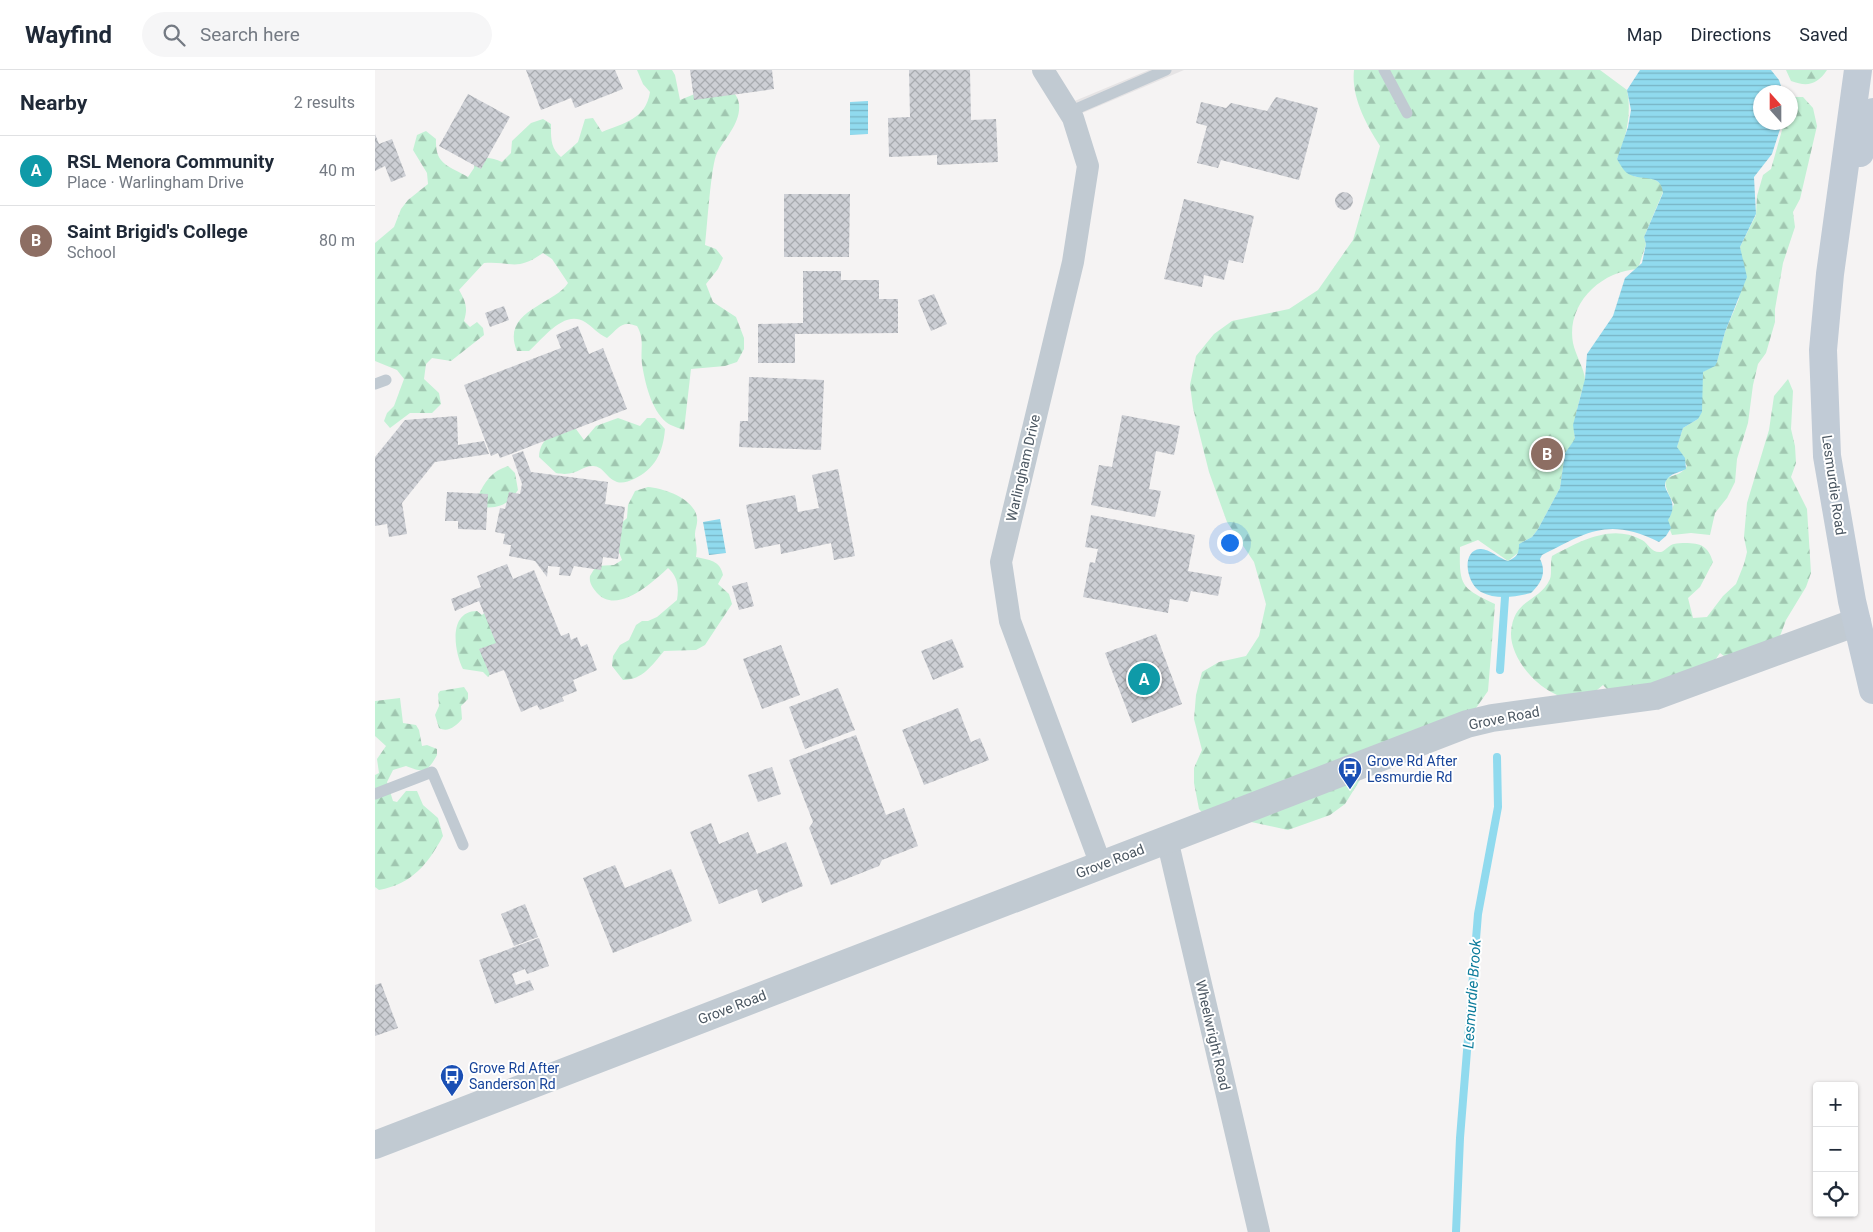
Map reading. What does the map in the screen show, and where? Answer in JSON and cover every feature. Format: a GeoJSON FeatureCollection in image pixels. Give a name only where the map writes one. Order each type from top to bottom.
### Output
{"type":"FeatureCollection","features":[{"type":"Feature","properties":{"kind":"main road","name":"Lesmurdie Road"},"geometry":{"type":"LineString","coordinates":[[1858,70],[1830,274],[1823,350],[1827,456],[1857,622],[1873,690]]}},
{"type":"Feature","properties":{"kind":"main road","name":"Lesmurdie Road"},"geometry":{"type":"LineString","coordinates":[[1839,218],[1873,112]]}},
{"type":"Feature","properties":{"kind":"street","name":"Warlingham Drive"},"geometry":{"type":"LineString","coordinates":[[1043,70],[1069,112],[1088,166],[1073,262],[1001,562],[1010,621],[1101,865]]}},
{"type":"Feature","properties":{"kind":"street","name":"Grove Road"},"geometry":{"type":"LineString","coordinates":[[375,1145],[1467,724],[1492,718],[1655,696],[1857,622]]}},
{"type":"Feature","properties":{"kind":"street","name":"Wheelwright Road"},"geometry":{"type":"LineString","coordinates":[[1167,839],[1259,1232]]}},
{"type":"Feature","properties":{"kind":"lane"},"geometry":{"type":"LineString","coordinates":[[1069,112],[1166,70]]}},
{"type":"Feature","properties":{"kind":"lane"},"geometry":{"type":"LineString","coordinates":[[1384,70],[1407,113]]}},
{"type":"Feature","properties":{"kind":"lane"},"geometry":{"type":"LineString","coordinates":[[375,384],[386,380]]}},
{"type":"Feature","properties":{"kind":"lane"},"geometry":{"type":"LineString","coordinates":[[375,794],[433,772],[463,845]]}},
{"type":"Feature","properties":{"kind":"shaded area"},"geometry":{"type":"Polygon","coordinates":[[[1149,70],[1184,70],[1073,117],[1065,105],[1149,70]]]}},
{"type":"Feature","properties":{"kind":"green space"},"geometry":{"type":"Polygon","coordinates":[[[637,70],[672,70],[675,75],[680,100],[724,82],[737,98],[739,104],[738,118],[715,159],[705,245],[716,249],[723,258],[718,269],[706,284],[713,302],[736,317],[744,338],[744,349],[737,362],[725,366],[691,369],[684,430],[675,427],[661,417],[649,395],[642,364],[641,336],[637,326],[632,324],[624,325],[607,338],[585,322],[569,319],[554,327],[529,351],[517,351],[514,337],[516,327],[522,318],[561,291],[568,283],[552,259],[543,253],[534,259],[520,264],[484,263],[459,290],[466,305],[464,321],[470,327],[477,322],[483,328],[484,335],[451,361],[432,358],[426,364],[424,379],[439,393],[441,404],[432,413],[410,413],[390,428],[384,421],[387,413],[394,406],[404,379],[397,370],[375,361],[375,243],[394,227],[401,209],[408,200],[428,184],[427,173],[413,150],[417,135],[426,131],[436,139],[436,148],[440,159],[449,167],[468,177],[474,168],[475,161],[489,158],[502,162],[511,153],[512,141],[531,123],[543,119],[551,124],[553,146],[561,157],[578,142],[585,119],[593,118],[602,132],[626,123],[639,114],[648,101],[650,92],[643,84],[637,70]]]}},
{"type":"Feature","properties":{"kind":"green space"},"geometry":{"type":"Polygon","coordinates":[[[1354,70],[1600,70],[1627,90],[1629,108],[1627,126],[1617,159],[1635,177],[1650,178],[1660,183],[1663,186],[1663,192],[1644,237],[1646,244],[1638,269],[1624,271],[1599,283],[1580,303],[1575,316],[1572,329],[1573,343],[1585,383],[1576,417],[1575,440],[1565,453],[1560,488],[1538,529],[1532,537],[1519,544],[1519,552],[1508,561],[1478,540],[1460,547],[1460,570],[1464,584],[1475,594],[1495,604],[1488,691],[1476,708],[1449,728],[1368,767],[1345,804],[1330,815],[1288,830],[1242,820],[1212,824],[1199,809],[1194,783],[1194,768],[1202,750],[1194,719],[1196,695],[1202,672],[1219,662],[1246,656],[1259,636],[1266,604],[1254,562],[1227,522],[1209,472],[1193,408],[1190,385],[1196,356],[1214,334],[1232,321],[1289,309],[1318,290],[1353,240],[1380,146],[1357,100],[1354,70]]]}},
{"type":"Feature","properties":{"kind":"green space"},"geometry":{"type":"Polygon","coordinates":[[[1786,70],[1827,70],[1815,82],[1802,84],[1791,81],[1786,70]]]}},
{"type":"Feature","properties":{"kind":"green space"},"geometry":{"type":"Polygon","coordinates":[[[1798,97],[1803,97],[1813,108],[1817,126],[1800,199],[1793,212],[1795,227],[1783,263],[1775,309],[1775,322],[1766,353],[1758,364],[1753,385],[1748,423],[1737,459],[1735,482],[1727,498],[1715,513],[1710,535],[1691,533],[1672,535],[1667,522],[1674,504],[1668,492],[1666,480],[1687,466],[1677,447],[1683,428],[1698,419],[1703,372],[1717,362],[1725,332],[1739,299],[1743,268],[1740,247],[1756,215],[1757,196],[1763,175],[1771,169],[1782,130],[1798,130],[1798,97]]]}},
{"type":"Feature","properties":{"kind":"green space"},"geometry":{"type":"Polygon","coordinates":[[[1788,379],[1793,391],[1791,429],[1796,463],[1791,477],[1807,509],[1811,573],[1806,587],[1786,620],[1780,636],[1728,659],[1720,653],[1711,666],[1615,697],[1603,685],[1591,695],[1578,699],[1564,698],[1538,683],[1518,659],[1511,633],[1513,622],[1516,613],[1521,607],[1540,593],[1550,579],[1552,556],[1573,545],[1595,536],[1619,533],[1642,540],[1652,550],[1658,552],[1678,543],[1703,546],[1709,552],[1713,562],[1700,587],[1688,598],[1693,618],[1707,617],[1723,596],[1736,584],[1747,552],[1744,537],[1747,503],[1769,430],[1774,396],[1788,379]]]}},
{"type":"Feature","properties":{"kind":"green space"},"geometry":{"type":"Polygon","coordinates":[[[618,418],[640,426],[647,418],[655,418],[665,429],[657,459],[653,465],[634,479],[617,482],[600,468],[593,466],[569,474],[556,473],[539,457],[542,444],[555,433],[573,425],[584,440],[596,426],[618,418]]]}},
{"type":"Feature","properties":{"kind":"green space"},"geometry":{"type":"Polygon","coordinates":[[[508,466],[515,473],[518,490],[508,502],[494,507],[483,507],[478,497],[483,487],[493,474],[508,466]]]}},
{"type":"Feature","properties":{"kind":"green space"},"geometry":{"type":"Polygon","coordinates":[[[648,487],[670,492],[691,505],[697,518],[695,534],[696,557],[709,560],[719,566],[723,575],[718,584],[729,594],[732,604],[705,645],[696,650],[664,651],[642,675],[623,680],[612,666],[613,656],[620,645],[629,640],[636,625],[642,621],[648,621],[657,617],[677,600],[677,583],[674,575],[668,568],[634,594],[624,599],[614,600],[605,599],[597,593],[591,585],[590,576],[596,566],[614,565],[622,560],[616,544],[617,527],[627,518],[628,505],[635,491],[648,487]]]}},
{"type":"Feature","properties":{"kind":"green space"},"geometry":{"type":"Polygon","coordinates":[[[491,607],[499,627],[495,668],[488,677],[483,672],[463,669],[457,652],[456,633],[457,625],[461,618],[468,613],[477,611],[482,615],[491,607]]]}},
{"type":"Feature","properties":{"kind":"green space"},"geometry":{"type":"Polygon","coordinates":[[[464,687],[468,693],[468,699],[461,706],[462,719],[449,729],[439,728],[435,715],[439,706],[438,694],[440,691],[464,687]]]}},
{"type":"Feature","properties":{"kind":"green space"},"geometry":{"type":"Polygon","coordinates":[[[400,698],[403,723],[416,725],[419,730],[422,746],[427,745],[437,749],[437,755],[425,770],[417,770],[406,766],[393,770],[387,782],[393,801],[397,802],[406,791],[417,791],[423,805],[438,818],[443,836],[425,864],[410,878],[391,887],[379,890],[375,887],[375,775],[379,773],[377,759],[386,746],[375,736],[375,701],[400,698]]]}},
{"type":"Feature","properties":{"kind":"water"},"geometry":{"type":"Polygon","coordinates":[[[1640,70],[1771,70],[1779,80],[1781,85],[1753,85],[1753,130],[1780,130],[1772,154],[1754,177],[1756,214],[1740,247],[1747,277],[1725,332],[1717,362],[1715,366],[1703,372],[1702,412],[1698,419],[1683,428],[1677,447],[1685,458],[1686,469],[1669,477],[1666,482],[1666,490],[1673,505],[1668,520],[1671,528],[1666,536],[1659,542],[1626,530],[1612,529],[1586,534],[1542,555],[1540,559],[1543,569],[1542,577],[1531,593],[1506,597],[1487,595],[1472,583],[1468,569],[1470,556],[1474,551],[1483,549],[1508,561],[1514,558],[1518,553],[1519,544],[1532,537],[1538,529],[1560,488],[1565,453],[1575,439],[1573,425],[1585,379],[1587,354],[1613,316],[1625,278],[1642,263],[1646,244],[1644,237],[1663,193],[1659,182],[1632,176],[1623,169],[1617,159],[1628,127],[1631,110],[1627,90],[1640,70]]]}},
{"type":"Feature","properties":{"kind":"water"},"geometry":{"type":"Polygon","coordinates":[[[868,101],[868,134],[850,135],[850,102],[868,101]]]}},
{"type":"Feature","properties":{"kind":"water"},"geometry":{"type":"Polygon","coordinates":[[[720,519],[726,553],[709,555],[703,522],[720,519]]]}},
{"type":"Feature","properties":{"kind":"building"},"geometry":{"type":"Polygon","coordinates":[[[526,70],[615,70],[623,89],[575,108],[571,98],[541,110],[526,70]]]}},
{"type":"Feature","properties":{"kind":"building"},"geometry":{"type":"Polygon","coordinates":[[[690,70],[772,70],[774,89],[694,100],[690,70]]]}},
{"type":"Feature","properties":{"kind":"building"},"geometry":{"type":"Polygon","coordinates":[[[909,70],[970,70],[971,120],[996,119],[998,162],[937,165],[937,155],[889,157],[888,118],[910,117],[909,70]]]}},
{"type":"Feature","properties":{"kind":"building"},"geometry":{"type":"Polygon","coordinates":[[[468,94],[510,117],[481,169],[439,146],[468,94]]]}},
{"type":"Feature","properties":{"kind":"building"},"geometry":{"type":"Polygon","coordinates":[[[1276,97],[1318,108],[1299,180],[1221,160],[1218,168],[1197,163],[1207,126],[1196,123],[1201,102],[1226,108],[1231,103],[1267,111],[1276,97]]]}},
{"type":"Feature","properties":{"kind":"building"},"geometry":{"type":"Polygon","coordinates":[[[375,134],[379,144],[392,139],[406,176],[391,182],[385,166],[375,171],[375,134]]]}},
{"type":"Feature","properties":{"kind":"building"},"geometry":{"type":"Polygon","coordinates":[[[1344,192],[1350,195],[1353,201],[1350,207],[1344,210],[1338,207],[1335,201],[1338,195],[1344,192]]]}},
{"type":"Feature","properties":{"kind":"building"},"geometry":{"type":"Polygon","coordinates":[[[784,194],[850,194],[849,257],[784,257],[784,194]]]}},
{"type":"Feature","properties":{"kind":"building"},"geometry":{"type":"Polygon","coordinates":[[[1184,199],[1254,216],[1243,263],[1229,260],[1224,280],[1204,275],[1202,287],[1164,279],[1184,199]]]}},
{"type":"Feature","properties":{"kind":"building"},"geometry":{"type":"Polygon","coordinates":[[[803,271],[841,271],[841,280],[879,280],[879,299],[898,299],[898,333],[795,334],[795,363],[758,363],[758,324],[803,323],[803,271]]]}},
{"type":"Feature","properties":{"kind":"building"},"geometry":{"type":"Polygon","coordinates":[[[934,294],[947,324],[931,331],[918,300],[934,294]]]}},
{"type":"Feature","properties":{"kind":"building"},"geometry":{"type":"Polygon","coordinates":[[[504,306],[509,320],[490,327],[485,313],[504,306]]]}},
{"type":"Feature","properties":{"kind":"building"},"geometry":{"type":"Polygon","coordinates":[[[578,326],[589,354],[603,348],[627,409],[500,458],[498,453],[491,456],[464,385],[561,348],[556,335],[578,326]]]}},
{"type":"Feature","properties":{"kind":"building"},"geometry":{"type":"Polygon","coordinates":[[[749,377],[824,380],[821,450],[739,447],[740,421],[748,421],[749,377]]]}},
{"type":"Feature","properties":{"kind":"building"},"geometry":{"type":"Polygon","coordinates":[[[1122,415],[1180,426],[1174,455],[1156,451],[1149,489],[1161,491],[1155,517],[1091,505],[1099,465],[1112,467],[1122,415]]]}},
{"type":"Feature","properties":{"kind":"building"},"geometry":{"type":"Polygon","coordinates":[[[457,416],[458,445],[484,441],[489,454],[435,462],[402,503],[407,534],[389,537],[387,524],[375,526],[375,457],[405,420],[457,416]]]}},
{"type":"Feature","properties":{"kind":"building"},"geometry":{"type":"Polygon","coordinates":[[[523,451],[531,472],[608,482],[605,504],[625,507],[618,559],[603,557],[601,570],[574,566],[570,576],[559,575],[560,567],[548,566],[547,577],[535,561],[509,556],[511,545],[503,544],[505,534],[495,532],[500,508],[505,509],[509,492],[520,494],[522,484],[512,455],[523,451]]]}},
{"type":"Feature","properties":{"kind":"building"},"geometry":{"type":"Polygon","coordinates":[[[838,469],[855,556],[834,560],[831,543],[781,554],[780,544],[755,549],[746,505],[795,495],[798,512],[819,508],[812,475],[838,469]]]}},
{"type":"Feature","properties":{"kind":"building"},"geometry":{"type":"Polygon","coordinates":[[[447,492],[488,494],[486,530],[458,529],[458,521],[445,521],[447,492]]]}},
{"type":"Feature","properties":{"kind":"building"},"geometry":{"type":"Polygon","coordinates":[[[1091,515],[1195,535],[1188,571],[1222,577],[1218,596],[1191,591],[1188,602],[1170,599],[1168,613],[1083,597],[1090,562],[1095,563],[1098,549],[1085,547],[1091,515]]]}},
{"type":"Feature","properties":{"kind":"building"},"geometry":{"type":"Polygon","coordinates":[[[507,564],[513,579],[534,570],[561,636],[569,633],[571,640],[577,637],[581,647],[587,644],[597,670],[573,680],[577,691],[562,697],[564,701],[540,710],[537,705],[521,712],[504,670],[490,675],[479,649],[496,643],[479,601],[455,611],[451,599],[481,587],[477,576],[507,564]]]}},
{"type":"Feature","properties":{"kind":"building"},"geometry":{"type":"Polygon","coordinates":[[[747,582],[754,606],[739,610],[732,586],[747,582]]]}},
{"type":"Feature","properties":{"kind":"building"},"geometry":{"type":"Polygon","coordinates":[[[1156,634],[1182,704],[1132,723],[1105,653],[1156,634]]]}},
{"type":"Feature","properties":{"kind":"building"},"geometry":{"type":"Polygon","coordinates":[[[952,639],[964,667],[933,680],[921,651],[952,639]]]}},
{"type":"Feature","properties":{"kind":"building"},"geometry":{"type":"Polygon","coordinates":[[[781,645],[800,695],[762,709],[743,659],[781,645]]]}},
{"type":"Feature","properties":{"kind":"building"},"geometry":{"type":"Polygon","coordinates":[[[838,688],[855,730],[805,749],[789,707],[838,688]]]}},
{"type":"Feature","properties":{"kind":"building"},"geometry":{"type":"Polygon","coordinates":[[[958,708],[971,742],[980,738],[989,760],[924,785],[902,730],[958,708]]]}},
{"type":"Feature","properties":{"kind":"building"},"geometry":{"type":"Polygon","coordinates":[[[856,735],[886,815],[904,808],[918,846],[882,860],[879,866],[831,885],[809,828],[813,822],[789,760],[856,735]]]}},
{"type":"Feature","properties":{"kind":"building"},"geometry":{"type":"Polygon","coordinates":[[[772,767],[781,794],[758,802],[748,775],[772,767]]]}},
{"type":"Feature","properties":{"kind":"building"},"geometry":{"type":"Polygon","coordinates":[[[711,823],[719,844],[748,832],[757,854],[786,842],[803,886],[762,903],[757,889],[719,904],[690,832],[711,823]]]}},
{"type":"Feature","properties":{"kind":"building"},"geometry":{"type":"Polygon","coordinates":[[[615,865],[625,888],[671,869],[692,921],[613,953],[583,878],[615,865]]]}},
{"type":"Feature","properties":{"kind":"building"},"geometry":{"type":"Polygon","coordinates":[[[525,904],[538,937],[514,946],[501,914],[525,904]]]}},
{"type":"Feature","properties":{"kind":"building"},"geometry":{"type":"Polygon","coordinates":[[[539,938],[549,966],[527,974],[525,969],[512,974],[516,985],[530,980],[534,990],[495,1004],[479,960],[539,938]]]}},
{"type":"Feature","properties":{"kind":"building"},"geometry":{"type":"Polygon","coordinates":[[[381,983],[398,1028],[375,1036],[375,985],[381,983]]]}},
{"type":"Feature","properties":{"kind":"waterway","name":"Lesmurdie Brook"},"geometry":{"type":"LineString","coordinates":[[1500,670],[1505,597]]}},
{"type":"Feature","properties":{"kind":"waterway","name":"Lesmurdie Brook"},"geometry":{"type":"LineString","coordinates":[[1456,1232],[1460,1138],[1478,914],[1498,807],[1497,757]]}},
{"type":"Feature","properties":{"kind":"place","name":"Saint Brigid's College"},"geometry":{"type":"Point","coordinates":[1547,454]}},
{"type":"Feature","properties":{"kind":"place","name":"RSL Menora Community"},"geometry":{"type":"Point","coordinates":[1144,679]}},
{"type":"Feature","properties":{"kind":"place","name":"Grove Rd After Lesmurdie Rd"},"geometry":{"type":"Point","coordinates":[1350,790]}},
{"type":"Feature","properties":{"kind":"place","name":"Grove Rd After Sanderson Rd"},"geometry":{"type":"Point","coordinates":[452,1097]}}]}
